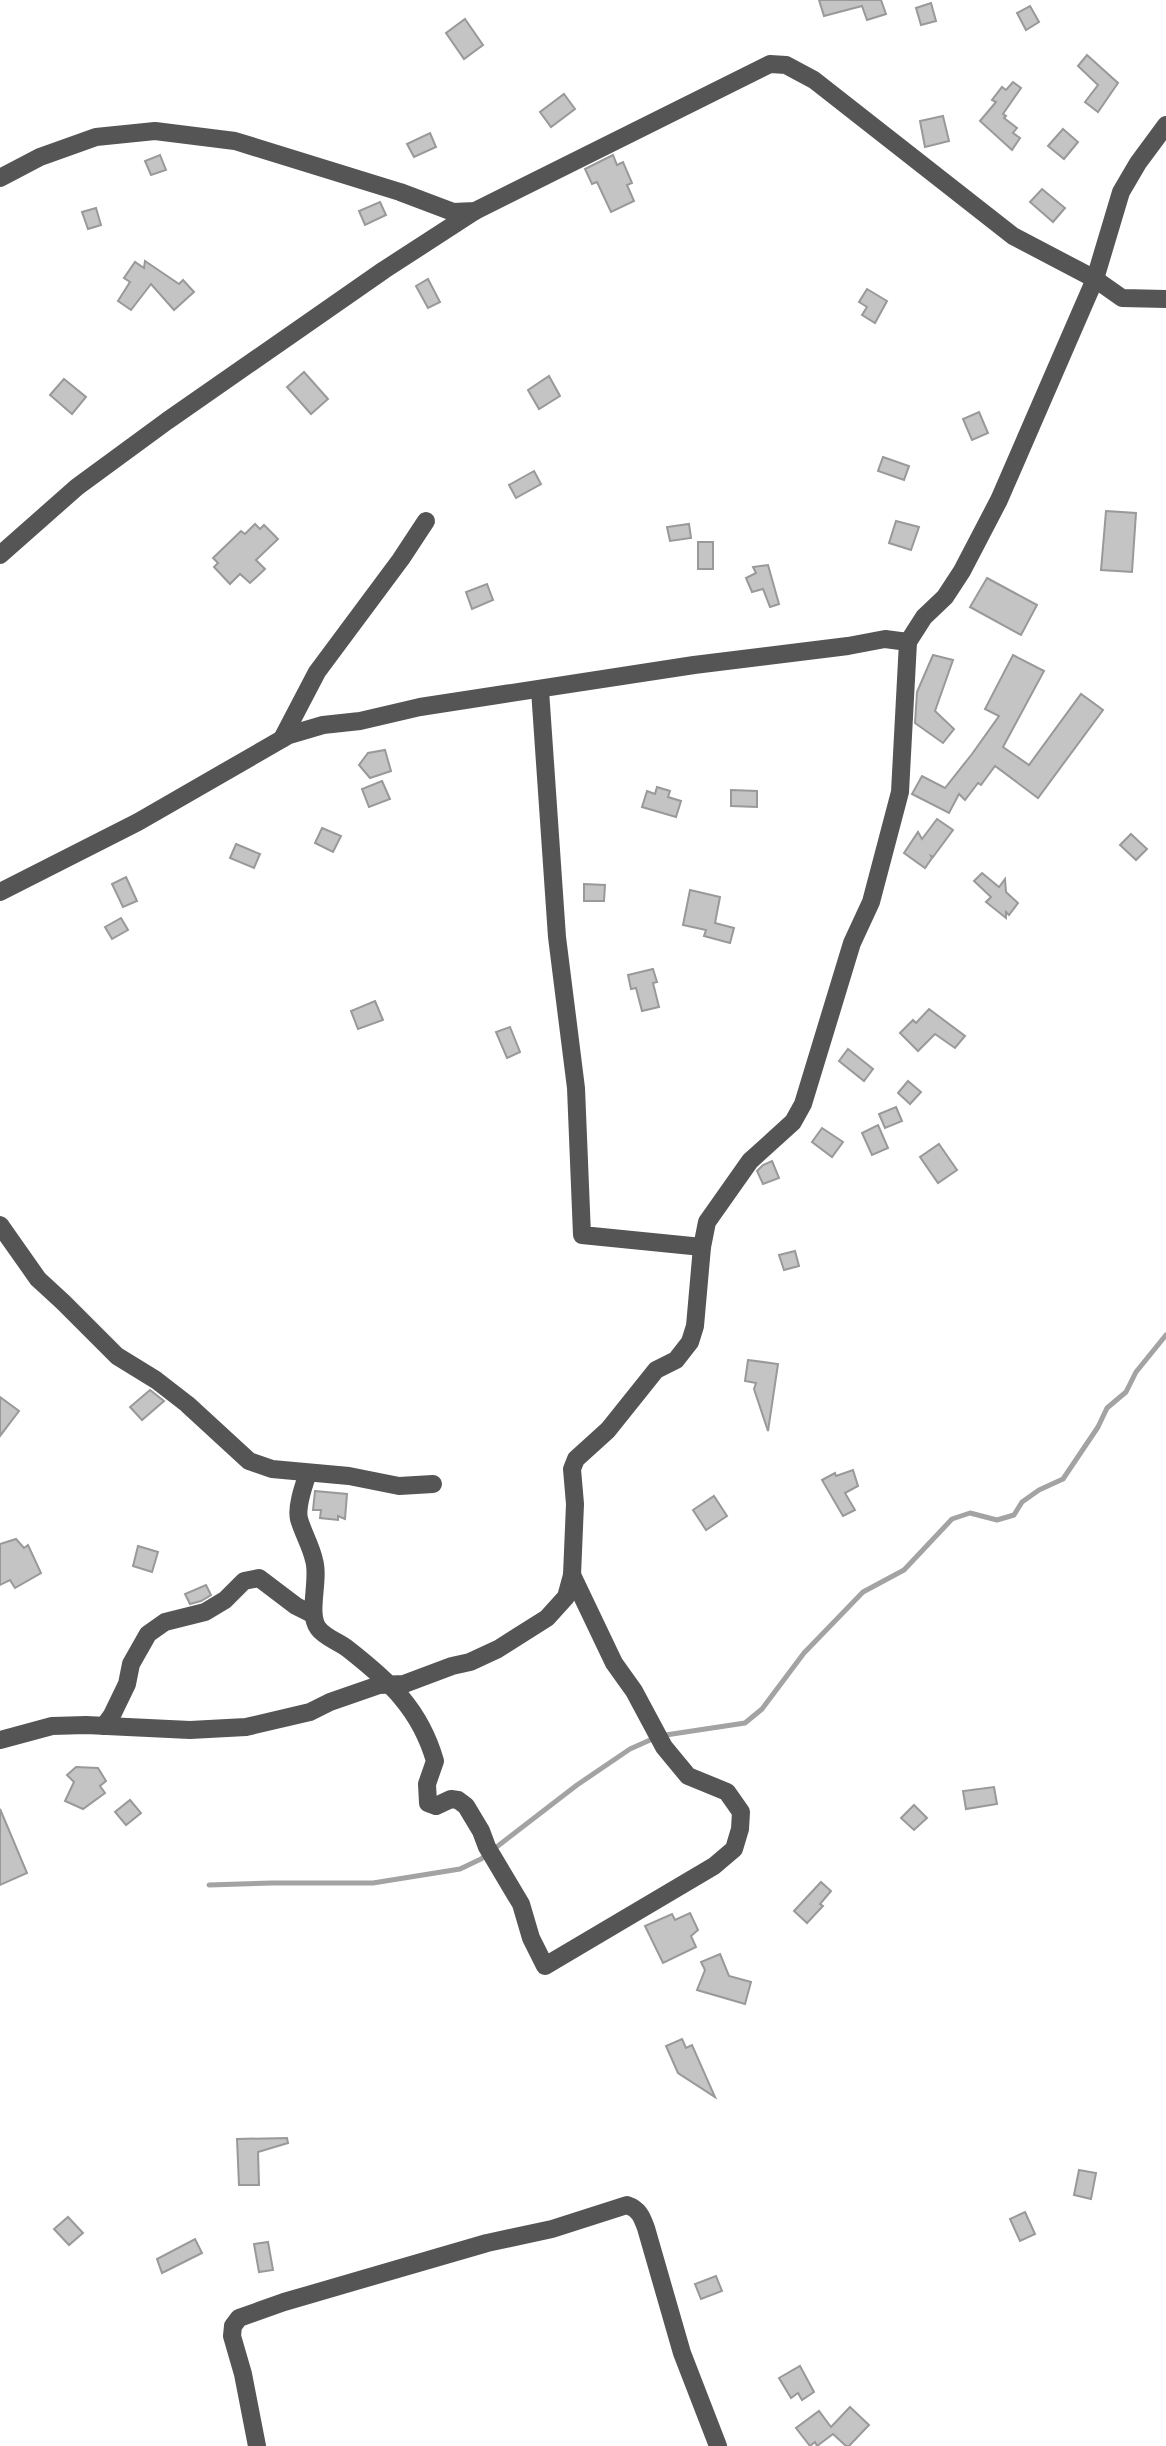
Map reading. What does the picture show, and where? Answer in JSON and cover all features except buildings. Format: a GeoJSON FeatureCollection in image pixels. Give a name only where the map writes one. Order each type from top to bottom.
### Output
{"type":"FeatureCollection","features":[{"type":"Feature","properties":{"kind":"street"},"geometry":{"type":"LineString","coordinates":[[0,555],[77,487],[167,421],[384,270],[475,211],[770,64],[786,65],[814,80],[1013,236],[1095,279],[1122,298],[1166,299]]}},
{"type":"Feature","properties":{"kind":"street"},"geometry":{"type":"LineString","coordinates":[[0,1740],[51,1726],[177,1730],[246,1727],[310,1712],[379,1685],[404,1684],[470,1662],[498,1649],[554,1613],[566,1597],[572,1575],[575,1504],[572,1469],[576,1459],[608,1430],[656,1370],[676,1360],[690,1342],[695,1326],[702,1247],[708,1222],[750,1161],[793,1122],[803,1104],[852,943],[871,902],[900,792],[908,642],[924,617],[946,597],[999,500],[1095,279],[1121,192],[1166,125]]}},
{"type":"Feature","properties":{"kind":"street"},"geometry":{"type":"LineString","coordinates":[[0,178],[40,157],[96,137],[155,131],[235,141],[400,192],[453,212],[475,211]]}},
{"type":"Feature","properties":{"kind":"street"},"geometry":{"type":"LineString","coordinates":[[282,739],[317,672],[395,569],[426,521]]}},
{"type":"Feature","properties":{"kind":"street"},"geometry":{"type":"LineString","coordinates":[[0,892],[138,822],[282,739],[323,725],[420,707],[694,665],[885,639],[908,642]]}},
{"type":"Feature","properties":{"kind":"street"},"geometry":{"type":"LineString","coordinates":[[540,690],[556,937],[576,1088],[582,1235],[702,1247]]}},
{"type":"Feature","properties":{"kind":"street"},"geometry":{"type":"LineString","coordinates":[[0,1225],[38,1279],[117,1356],[156,1380],[187,1404],[249,1461],[272,1469],[349,1476],[399,1486],[433,1484]]}},
{"type":"Feature","properties":{"kind":"street"},"geometry":{"type":"LineString","coordinates":[[309,1473],[298,1517],[315,1561],[317,1585],[312,1614],[317,1627],[338,1640],[392,1685],[414,1713],[435,1761],[427,1784],[428,1803],[436,1806],[451,1799],[466,1806],[521,1904],[531,1938],[545,1966],[713,1866],[734,1849],[740,1829],[741,1812],[727,1792],[688,1776],[664,1747],[634,1690],[614,1662],[572,1575]]}},
{"type":"Feature","properties":{"kind":"street"},"geometry":{"type":"LineString","coordinates":[[104,1727],[127,1684],[131,1664],[148,1634],[165,1622],[205,1612],[225,1600],[244,1581],[260,1578],[296,1606],[312,1614]]}},
{"type":"Feature","properties":{"kind":"street"},"geometry":{"type":"LineString","coordinates":[[257,2446],[243,2374],[232,2336],[233,2326],[239,2318],[487,2243],[552,2229],[627,2205],[638,2211],[646,2228],[682,2353],[718,2446]]}},
{"type":"Feature","properties":{"kind":"waterway"},"geometry":{"type":"LineString","coordinates":[[209,1885],[373,1883],[460,1869],[481,1859],[577,1785],[630,1749],[659,1736],[745,1723],[762,1709],[804,1653],[863,1592],[904,1570],[952,1519],[970,1513],[997,1520],[1014,1515],[1022,1502],[1039,1490],[1063,1479],[1098,1427],[1107,1408],[1126,1392],[1136,1372],[1166,1335]]}}]}
